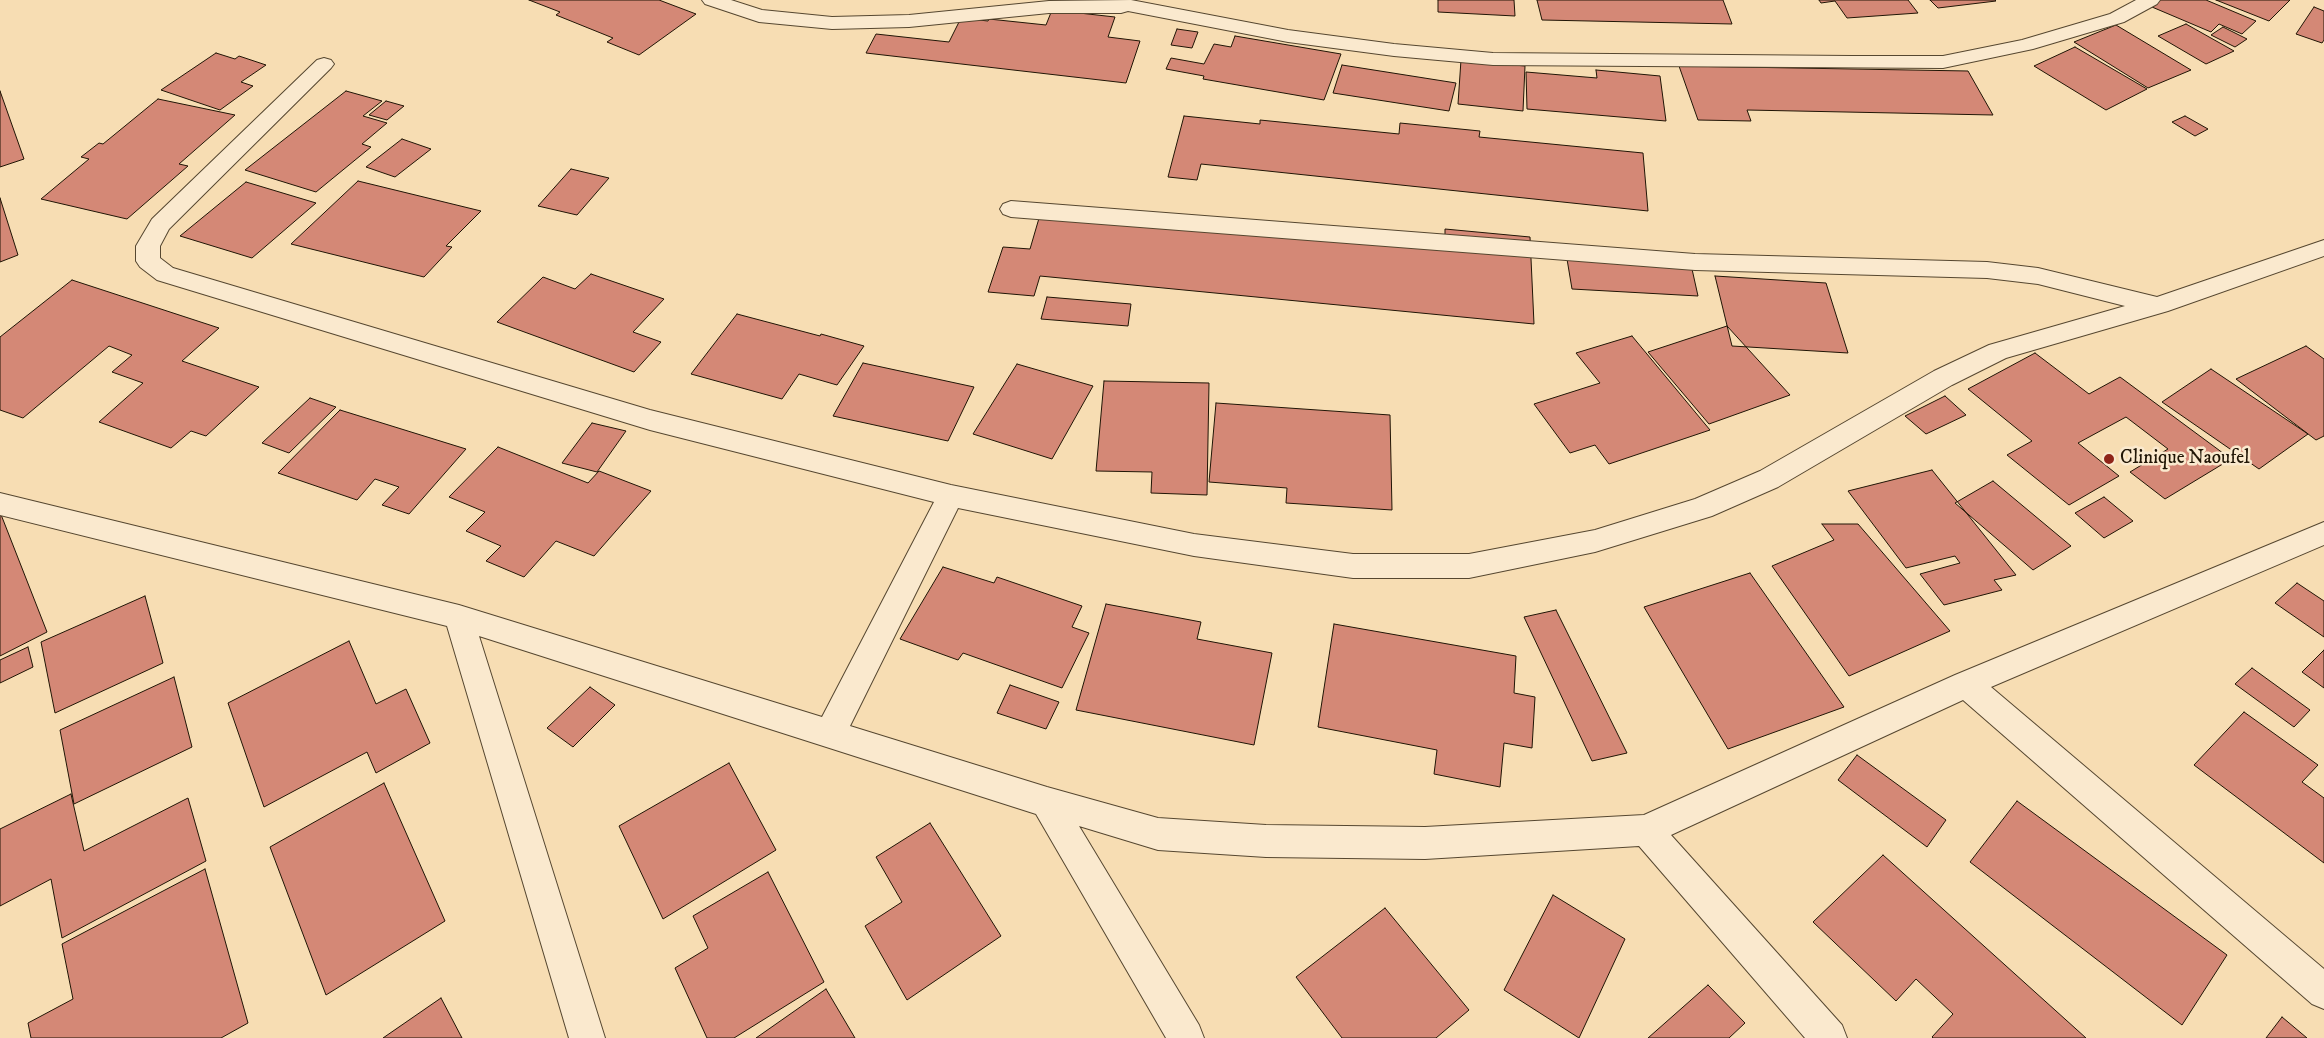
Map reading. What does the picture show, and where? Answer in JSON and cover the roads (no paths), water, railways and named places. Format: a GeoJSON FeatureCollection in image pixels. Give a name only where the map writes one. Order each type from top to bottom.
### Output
{"type":"FeatureCollection","features":[{"type":"Feature","properties":{"kind":"street"},"geometry":{"type":"LineString","coordinates":[[712,0],[759,16],[832,23],[909,21],[1049,7],[1137,7]]}},
{"type":"Feature","properties":{"kind":"street"},"geometry":{"type":"LineString","coordinates":[[1101,0],[1288,36],[1394,50],[1493,59],[1851,62],[1943,62],[2026,45],[2117,18],[2150,0]]}},
{"type":"Feature","properties":{"kind":"street"},"geometry":{"type":"LineString","coordinates":[[324,64],[160,224],[148,246],[148,260],[165,274],[650,420],[951,496],[1204,546],[1352,566],[1469,566],[1595,540],[1702,508],[1769,479],[1944,378],[1998,351],[2159,305],[2324,248]]}},
{"type":"Feature","properties":{"kind":"street"},"geometry":{"type":"LineString","coordinates":[[1011,209],[1695,262],[1987,270],[2038,276],[2159,305]]}},
{"type":"Feature","properties":{"kind":"street"},"geometry":{"type":"LineString","coordinates":[[830,734],[951,496]]}},
{"type":"Feature","properties":{"kind":"street"},"geometry":{"type":"LineString","coordinates":[[0,504],[459,617],[1047,802],[1158,834],[1266,841],[1425,843],[1646,830],[1966,684],[2320,540]]}},
{"type":"Feature","properties":{"kind":"street"},"geometry":{"type":"LineString","coordinates":[[459,617],[587,1038]]}},
{"type":"Feature","properties":{"kind":"street"},"geometry":{"type":"LineString","coordinates":[[1966,684],[2324,992]]}},
{"type":"Feature","properties":{"kind":"street"},"geometry":{"type":"LineString","coordinates":[[1047,802],[1186,1038]]}},
{"type":"Feature","properties":{"kind":"street"},"geometry":{"type":"LineString","coordinates":[[1646,830],[1829,1038]]}},
{"type":"Feature","properties":{"kind":"place","name":"Clinique Naoufel"},"geometry":{"type":"Point","coordinates":[2109,459]}}]}
